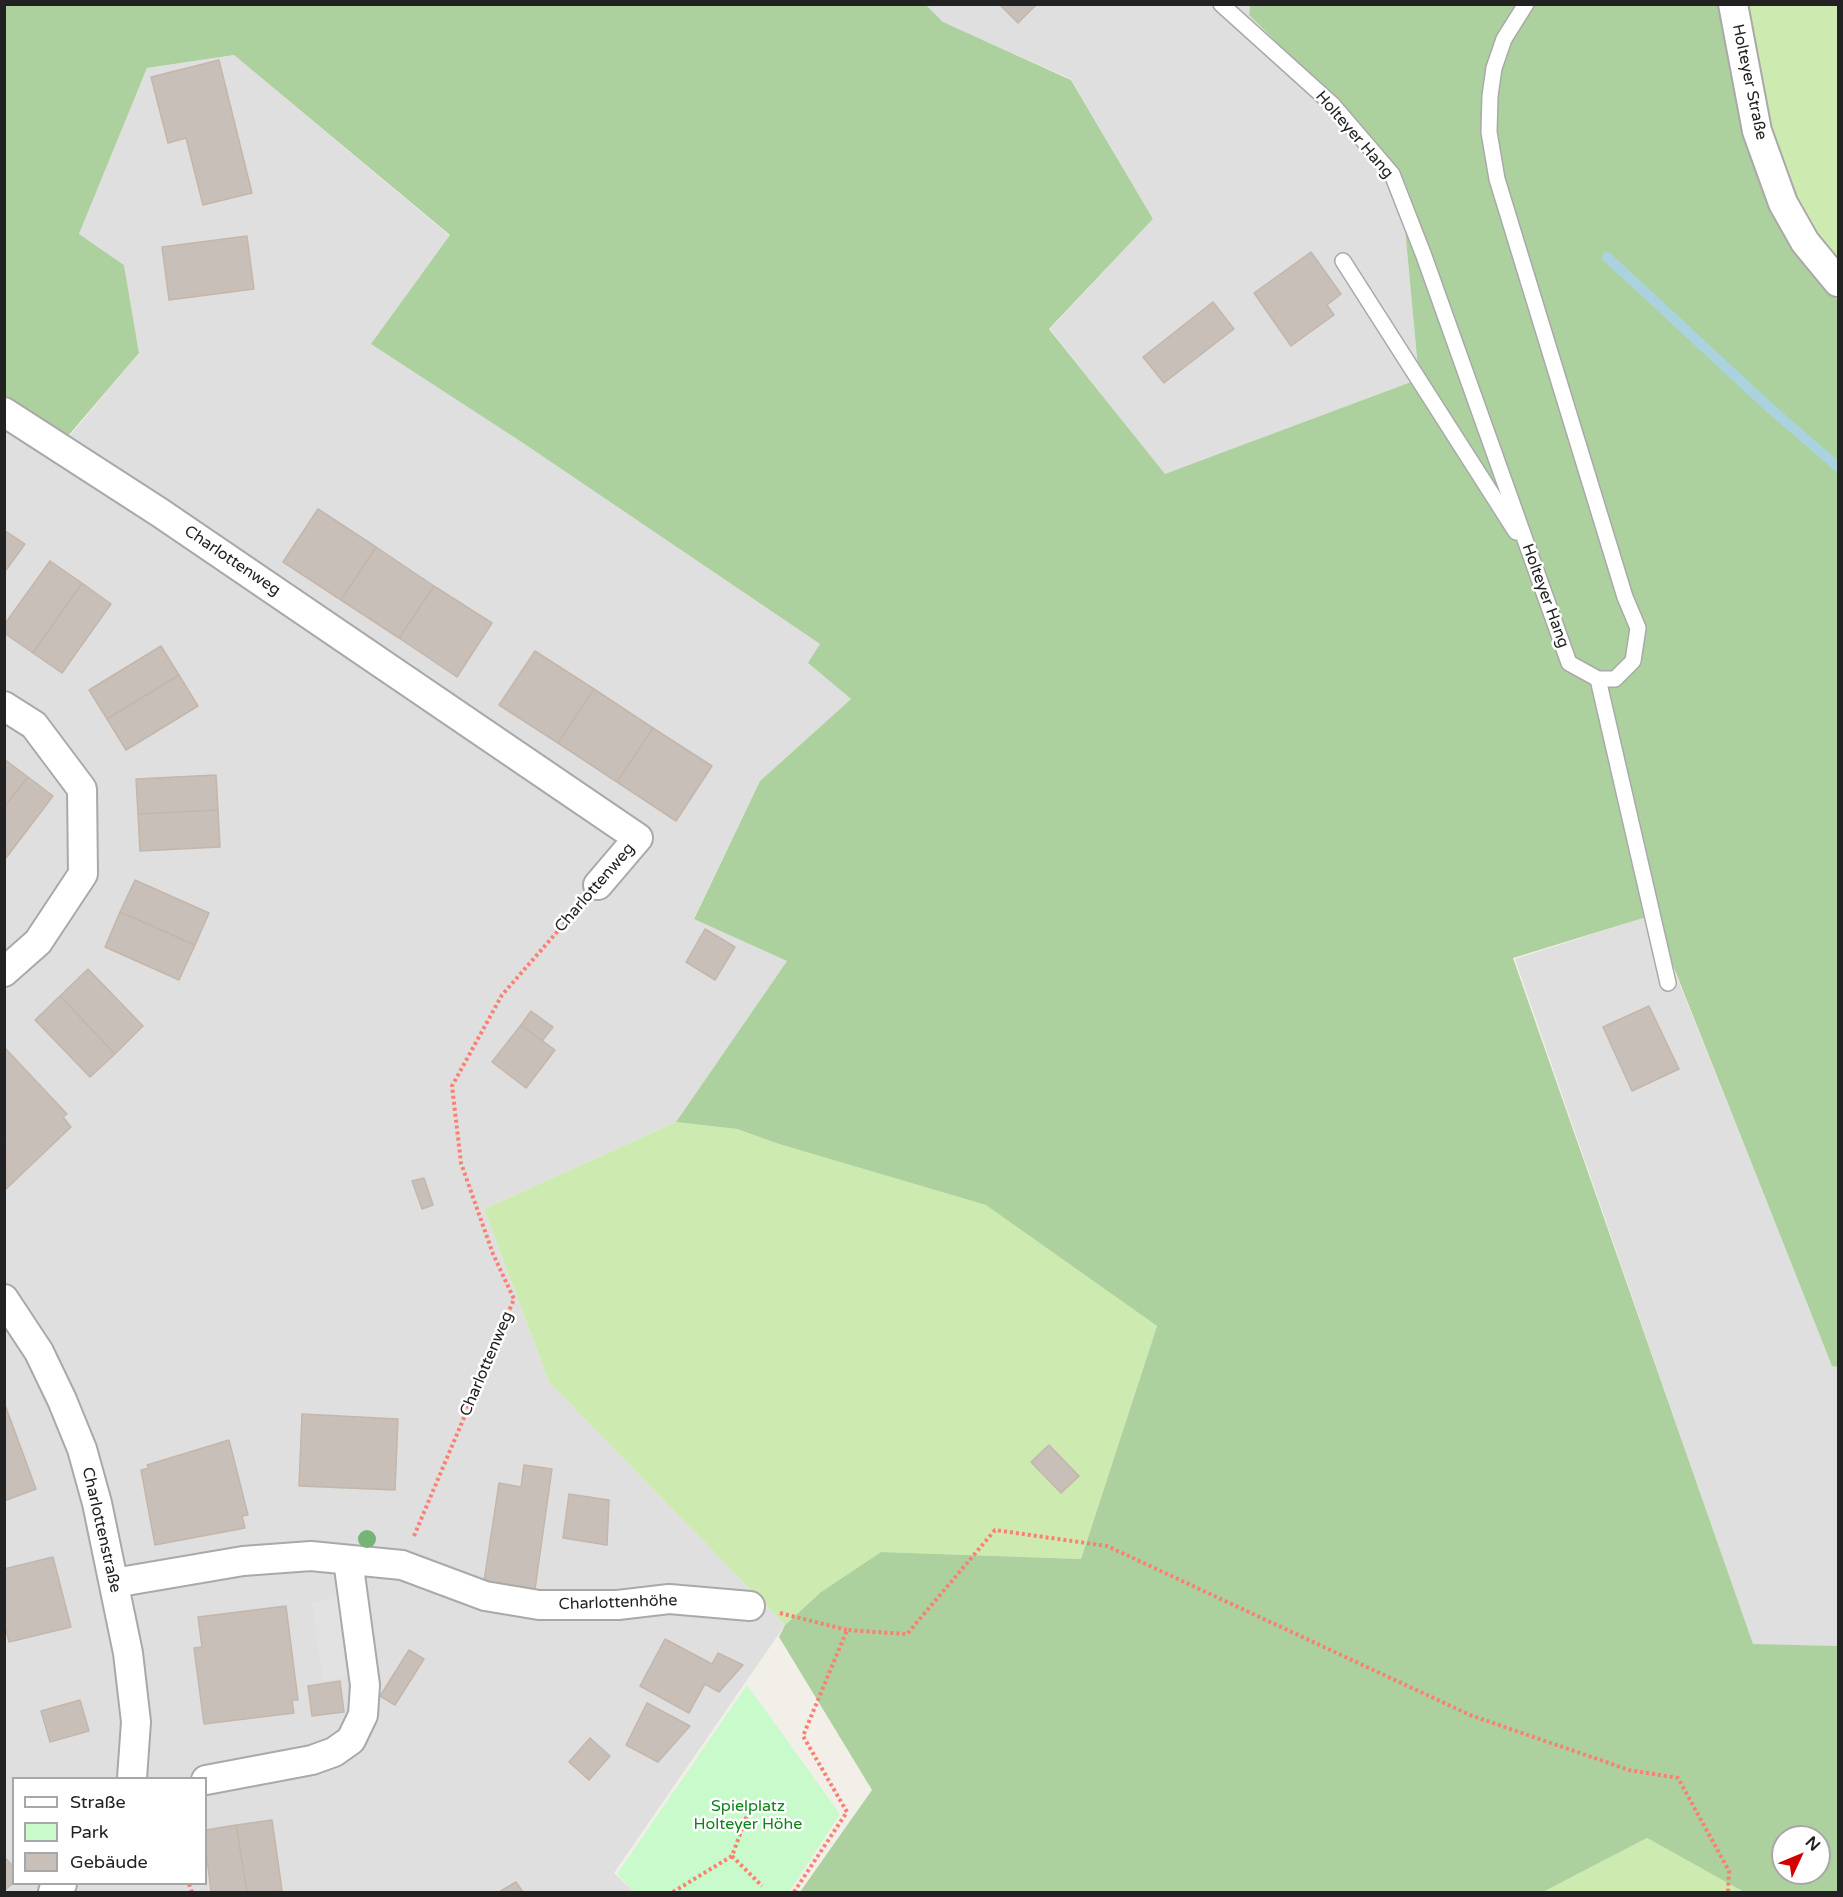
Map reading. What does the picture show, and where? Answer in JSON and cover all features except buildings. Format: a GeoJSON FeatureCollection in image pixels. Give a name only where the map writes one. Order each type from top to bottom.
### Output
{"type":"FeatureCollection","features":[{"type":"Feature","properties":{"kind":"street","name":"Holteyer Straße"},"geometry":{"type":"LineString","coordinates":[[1733,4],[1757,131],[1783,203],[1805,242],[1839,282]]}},
{"type":"Feature","properties":{"kind":"street","name":"Charlottenweg"},"geometry":{"type":"LineString","coordinates":[[4,412],[159,512],[638,838],[598,885]]}},
{"type":"Feature","properties":{"kind":"street"},"geometry":{"type":"LineString","coordinates":[[4,706],[34,725],[82,789],[83,874],[38,942],[4,972]]}},
{"type":"Feature","properties":{"kind":"street","name":"Charlottenstraße"},"geometry":{"type":"LineString","coordinates":[[4,1299],[39,1352],[62,1400],[82,1449],[97,1503],[128,1653],[136,1722],[136,1777]]}},
{"type":"Feature","properties":{"kind":"street","name":"Charlottenhöhe"},"geometry":{"type":"LineString","coordinates":[[114,1583],[243,1561],[311,1556],[402,1565],[485,1596],[539,1605],[618,1605],[669,1599],[750,1606]]}},
{"type":"Feature","properties":{"kind":"street"},"geometry":{"type":"LineString","coordinates":[[207,1780],[312,1761],[334,1752],[351,1740],[363,1715],[365,1685],[348,1560]]}},
{"type":"Feature","properties":{"kind":"lane","name":"Holteyer Hang"},"geometry":{"type":"LineString","coordinates":[[1221,4],[1333,105],[1392,174],[1424,256],[1569,663],[1598,679]]}},
{"type":"Feature","properties":{"kind":"lane"},"geometry":{"type":"LineString","coordinates":[[1526,4],[1504,39],[1494,68],[1490,96],[1489,132],[1497,179],[1625,597],[1638,628],[1633,660],[1615,679],[1598,679],[1668,983]]}},
{"type":"Feature","properties":{"kind":"lane"},"geometry":{"type":"LineString","coordinates":[[1343,261],[1531,556]]}},
{"type":"Feature","properties":{"kind":"path","name":"Charlottenweg"},"geometry":{"type":"LineString","coordinates":[[402,1565],[514,1299],[493,1254],[461,1162],[452,1086],[502,995],[598,885]]}},
{"type":"Feature","properties":{"kind":"path"},"geometry":{"type":"LineString","coordinates":[[750,1606],[847,1630],[907,1634],[995,1530],[1107,1546],[1470,1715],[1629,1770],[1678,1778],[1729,1870],[1728,1893]]}},
{"type":"Feature","properties":{"kind":"path"},"geometry":{"type":"LineString","coordinates":[[795,1893],[847,1812],[803,1736],[847,1630]]}},
{"type":"Feature","properties":{"kind":"path"},"geometry":{"type":"LineString","coordinates":[[673,1893],[732,1856],[748,1813]]}},
{"type":"Feature","properties":{"kind":"path"},"geometry":{"type":"LineString","coordinates":[[732,1856],[762,1886]]}},
{"type":"Feature","properties":{"kind":"shaded area"},"geometry":{"type":"Polygon","coordinates":[[[926,5],[1250,5],[1249,15],[1338,103],[1400,175],[1419,379],[1165,475],[1050,329],[1153,219],[1071,79],[942,22],[926,5]]]}},
{"type":"Feature","properties":{"kind":"shaded area"},"geometry":{"type":"Polygon","coordinates":[[[234,55],[450,236],[372,344],[820,644],[809,664],[851,699],[760,781],[694,918],[787,961],[676,1122],[484,1209],[549,1382],[785,1625],[614,1873],[634,1892],[5,1892],[4,418],[57,451],[139,353],[124,265],[79,234],[147,68],[234,55]]]}},
{"type":"Feature","properties":{"kind":"shaded area"},"geometry":{"type":"Polygon","coordinates":[[[1652,915],[1832,1365],[1838,1367],[1838,1646],[1753,1645],[1515,959],[1652,915]]]}},
{"type":"Feature","properties":{"kind":"shaded area"},"geometry":{"type":"Polygon","coordinates":[[[338,1595],[346,1676],[323,1681],[312,1603],[338,1595]]]}},
{"type":"Feature","properties":{"kind":"green space"},"geometry":{"type":"Polygon","coordinates":[[[4,5],[926,5],[943,22],[1071,80],[1153,219],[1049,329],[1165,474],[1419,379],[1400,175],[1338,103],[1249,15],[1250,5],[1523,5],[1502,37],[1492,66],[1486,95],[1486,131],[1496,180],[1499,181],[1492,134],[1491,97],[1496,68],[1506,41],[1529,5],[1725,5],[1750,135],[1775,207],[1796,245],[1838,301],[1838,1367],[1832,1366],[1653,915],[1513,958],[1753,1644],[1838,1646],[1838,1892],[1744,1892],[1647,1838],[1543,1892],[800,1892],[872,1790],[779,1637],[785,1625],[821,1592],[881,1552],[1081,1559],[1157,1326],[986,1205],[779,1144],[737,1129],[676,1122],[787,961],[694,919],[760,781],[851,699],[808,663],[820,644],[523,443],[371,344],[450,235],[234,55],[147,68],[79,234],[124,265],[139,353],[68,436],[5,397],[4,5]]]}},
{"type":"Feature","properties":{"kind":"green space"},"geometry":{"type":"Polygon","coordinates":[[[1742,5],[1838,5],[1838,262],[1793,200],[1767,126],[1742,5]]]}},
{"type":"Feature","properties":{"kind":"green space"},"geometry":{"type":"Polygon","coordinates":[[[676,1122],[737,1129],[779,1144],[987,1205],[1157,1326],[1081,1559],[881,1552],[821,1592],[785,1625],[549,1382],[484,1209],[676,1122]]]}},
{"type":"Feature","properties":{"kind":"green space","name":"Spielplatz Holteyer Höhe"},"geometry":{"type":"Polygon","coordinates":[[[747,1685],[840,1814],[789,1892],[634,1892],[617,1874],[747,1685]]]}},
{"type":"Feature","properties":{"kind":"green space"},"geometry":{"type":"Polygon","coordinates":[[[1647,1838],[1744,1892],[1543,1892],[1647,1838]]]}},
{"type":"Feature","properties":{"kind":"waterway"},"geometry":{"type":"LineString","coordinates":[[1607,257],[1771,409],[1838,467]]}}]}
